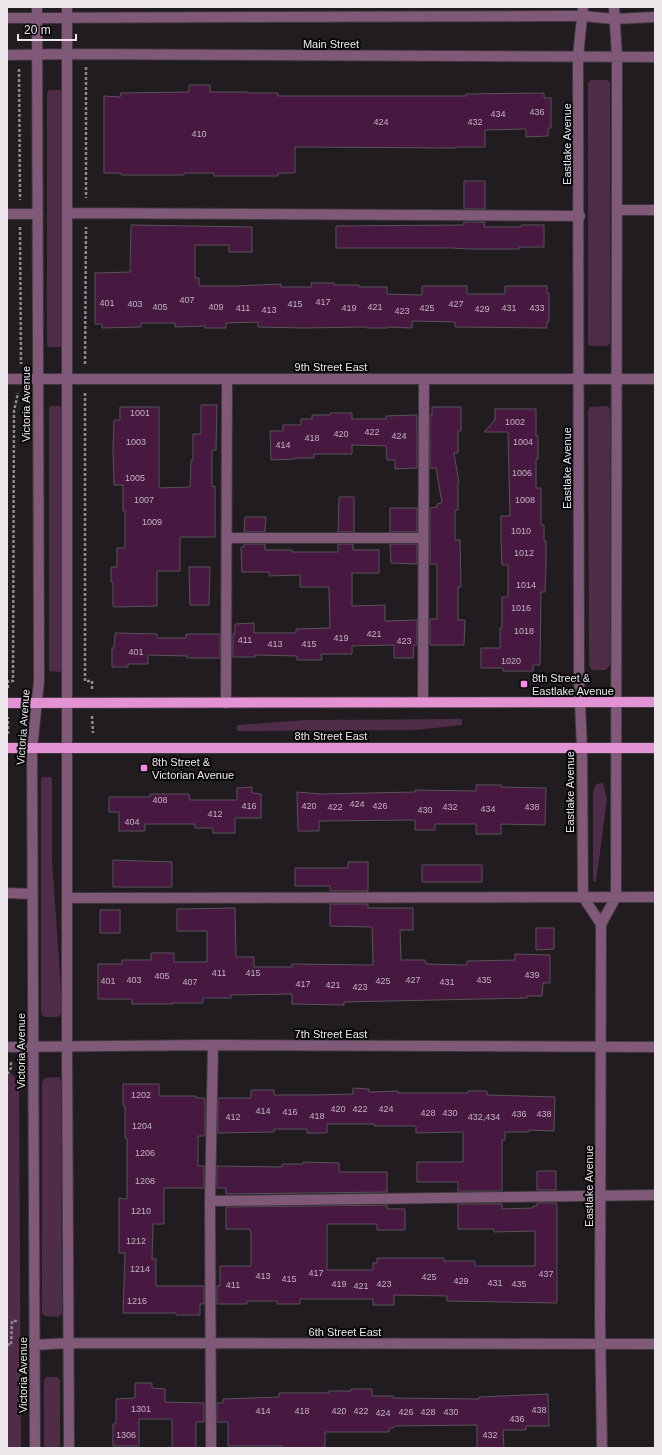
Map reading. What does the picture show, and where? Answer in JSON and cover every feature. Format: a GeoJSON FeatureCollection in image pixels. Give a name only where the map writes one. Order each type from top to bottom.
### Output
{"type":"FeatureCollection","features":[{"type":"Feature","properties":{"kind":"main road"},"geometry":{"type":"LineString","coordinates":[[7,703],[655,702]]}},
{"type":"Feature","properties":{"kind":"main road","name":"8th Street East"},"geometry":{"type":"LineString","coordinates":[[7,748],[655,748]]}},
{"type":"Feature","properties":{"kind":"street","name":"Victoria Avenue"},"geometry":{"type":"LineString","coordinates":[[35,1448],[32,749],[39,681],[37,7]]}},
{"type":"Feature","properties":{"kind":"street"},"geometry":{"type":"LineString","coordinates":[[67,7],[67,1047],[69,1448]]}},
{"type":"Feature","properties":{"kind":"street","name":"Eastlake Avenue"},"geometry":{"type":"LineString","coordinates":[[602,1448],[602,924],[616,897],[617,57],[614,7]]}},
{"type":"Feature","properties":{"kind":"street"},"geometry":{"type":"LineString","coordinates":[[7,18],[583,11],[614,18],[655,18]]}},
{"type":"Feature","properties":{"kind":"street","name":"Eastlake Avenue"},"geometry":{"type":"LineString","coordinates":[[583,11],[578,57],[580,216],[580,702],[582,748],[583,897]]}},
{"type":"Feature","properties":{"kind":"street","name":"Main Street"},"geometry":{"type":"LineString","coordinates":[[7,56],[86,54],[655,57]]}},
{"type":"Feature","properties":{"kind":"street"},"geometry":{"type":"LineString","coordinates":[[617,210],[655,210]]}},
{"type":"Feature","properties":{"kind":"street"},"geometry":{"type":"LineString","coordinates":[[67,213],[580,216]]}},
{"type":"Feature","properties":{"kind":"street"},"geometry":{"type":"LineString","coordinates":[[7,214],[38,214]]}},
{"type":"Feature","properties":{"kind":"street"},"geometry":{"type":"LineString","coordinates":[[424,378],[424,702]]}},
{"type":"Feature","properties":{"kind":"street","name":"9th Street East"},"geometry":{"type":"LineString","coordinates":[[7,379],[655,379]]}},
{"type":"Feature","properties":{"kind":"street"},"geometry":{"type":"LineString","coordinates":[[226,703],[227,379]]}},
{"type":"Feature","properties":{"kind":"street"},"geometry":{"type":"LineString","coordinates":[[227,538],[423,538]]}},
{"type":"Feature","properties":{"kind":"street"},"geometry":{"type":"LineString","coordinates":[[7,893],[32,894]]}},
{"type":"Feature","properties":{"kind":"street"},"geometry":{"type":"LineString","coordinates":[[583,897],[602,924]]}},
{"type":"Feature","properties":{"kind":"street"},"geometry":{"type":"LineString","coordinates":[[67,898],[655,897]]}},
{"type":"Feature","properties":{"kind":"street"},"geometry":{"type":"LineString","coordinates":[[211,1448],[210,1201],[213,1045]]}},
{"type":"Feature","properties":{"kind":"street","name":"7th Street East"},"geometry":{"type":"LineString","coordinates":[[7,1047],[33,1048],[213,1045],[655,1047]]}},
{"type":"Feature","properties":{"kind":"street"},"geometry":{"type":"LineString","coordinates":[[210,1201],[655,1194]]}},
{"type":"Feature","properties":{"kind":"street","name":"6th Street East"},"geometry":{"type":"LineString","coordinates":[[34,1345],[69,1343],[655,1344]]}},
{"type":"Feature","properties":{"kind":"path"},"geometry":{"type":"LineString","coordinates":[[85,681],[86,54]]}},
{"type":"Feature","properties":{"kind":"path"},"geometry":{"type":"LineString","coordinates":[[14,681],[14,411],[22,378],[18,55]]}},
{"type":"Feature","properties":{"kind":"shaded area"},"geometry":{"type":"Polygon","coordinates":[[[591,80],[607,80],[610,82],[610,342],[608,346],[588,345],[588,83],[591,80]]]}},
{"type":"Feature","properties":{"kind":"shaded area"},"geometry":{"type":"Polygon","coordinates":[[[49,90],[60,90],[61,92],[62,344],[60,347],[49,347],[47,345],[47,93],[49,90]]]}},
{"type":"Feature","properties":{"kind":"shaded area"},"geometry":{"type":"Polygon","coordinates":[[[51,406],[60,406],[61,408],[60,672],[49,670],[49,408],[51,406]]]}},
{"type":"Feature","properties":{"kind":"shaded area"},"geometry":{"type":"Polygon","coordinates":[[[608,406],[610,410],[610,665],[606,670],[592,670],[589,666],[588,411],[590,407],[608,406]]]}},
{"type":"Feature","properties":{"kind":"shaded area"},"geometry":{"type":"Polygon","coordinates":[[[462,719],[462,725],[415,730],[237,731],[237,725],[306,720],[462,719]]]}},
{"type":"Feature","properties":{"kind":"shaded area"},"geometry":{"type":"Polygon","coordinates":[[[42,777],[51,777],[52,779],[52,860],[62,1013],[58,1017],[44,1017],[41,1010],[42,777]]]}},
{"type":"Feature","properties":{"kind":"shaded area"},"geometry":{"type":"Polygon","coordinates":[[[603,783],[607,799],[596,882],[593,881],[593,792],[596,784],[603,783]]]}},
{"type":"Feature","properties":{"kind":"shaded area"},"geometry":{"type":"Polygon","coordinates":[[[7,1069],[19,1082],[21,1448],[7,1448],[7,1069]]]}},
{"type":"Feature","properties":{"kind":"shaded area"},"geometry":{"type":"Polygon","coordinates":[[[59,1077],[61,1080],[62,1313],[59,1317],[45,1316],[42,1314],[42,1082],[45,1078],[59,1077]]]}},
{"type":"Feature","properties":{"kind":"shaded area"},"geometry":{"type":"Polygon","coordinates":[[[46,1377],[57,1377],[60,1380],[60,1448],[44,1448],[44,1380],[46,1377]]]}},
{"type":"Feature","properties":{"kind":"building"},"geometry":{"type":"Polygon","coordinates":[[[189,85],[210,85],[210,92],[278,93],[278,96],[466,96],[466,94],[544,93],[544,98],[551,98],[551,128],[548,128],[548,136],[526,137],[526,129],[485,130],[485,147],[295,147],[295,173],[278,173],[278,176],[214,176],[214,173],[184,173],[184,175],[121,175],[121,173],[104,173],[104,96],[120,97],[121,93],[189,92],[189,85]]]}},
{"type":"Feature","properties":{"kind":"building"},"geometry":{"type":"Polygon","coordinates":[[[464,181],[485,181],[485,209],[464,209],[464,181]]]}},
{"type":"Feature","properties":{"kind":"building"},"geometry":{"type":"Polygon","coordinates":[[[464,222],[485,222],[484,227],[521,227],[521,225],[544,225],[544,247],[519,247],[519,249],[336,248],[336,226],[464,225],[464,222]]]}},
{"type":"Feature","properties":{"kind":"building"},"geometry":{"type":"Polygon","coordinates":[[[131,225],[252,227],[252,252],[229,252],[229,245],[195,245],[195,278],[199,278],[199,286],[281,284],[281,287],[312,287],[311,283],[334,283],[334,285],[359,285],[359,287],[387,287],[387,294],[422,295],[422,286],[467,286],[467,294],[505,294],[505,286],[547,286],[547,293],[549,293],[549,322],[547,322],[547,328],[455,327],[455,322],[412,321],[412,328],[258,327],[258,322],[226,323],[226,328],[205,328],[205,326],[175,327],[175,323],[141,323],[141,327],[102,328],[102,324],[95,324],[95,273],[130,272],[131,225]]]}},
{"type":"Feature","properties":{"kind":"building"},"geometry":{"type":"Polygon","coordinates":[[[201,405],[217,405],[216,450],[212,450],[212,487],[215,486],[215,537],[180,537],[180,571],[157,571],[157,606],[114,607],[111,567],[117,567],[117,548],[125,548],[125,511],[123,511],[123,485],[114,485],[114,420],[120,420],[120,407],[159,407],[159,488],[190,487],[191,460],[193,460],[193,434],[201,434],[201,405]]]}},
{"type":"Feature","properties":{"kind":"building"},"geometry":{"type":"Polygon","coordinates":[[[432,407],[461,407],[461,431],[458,431],[458,453],[454,453],[459,483],[458,510],[455,511],[455,540],[460,540],[461,587],[458,587],[458,620],[465,620],[464,645],[430,645],[430,619],[437,619],[437,564],[430,564],[430,508],[437,507],[437,504],[442,503],[436,468],[430,468],[430,415],[432,415],[432,407]]]}},
{"type":"Feature","properties":{"kind":"building"},"geometry":{"type":"Polygon","coordinates":[[[495,409],[536,409],[538,459],[536,459],[536,488],[541,488],[541,525],[544,525],[544,541],[546,541],[546,565],[545,592],[541,592],[540,665],[533,665],[533,671],[503,671],[503,668],[481,668],[481,648],[500,648],[500,628],[502,628],[502,597],[508,597],[508,565],[502,565],[501,516],[510,516],[508,432],[484,432],[495,420],[495,409]]]}},
{"type":"Feature","properties":{"kind":"building"},"geometry":{"type":"Polygon","coordinates":[[[330,413],[352,413],[352,419],[386,419],[386,416],[417,415],[417,468],[395,469],[395,460],[387,460],[386,446],[352,445],[352,454],[314,454],[314,458],[271,460],[270,431],[283,431],[283,425],[301,425],[301,419],[312,419],[312,415],[330,415],[330,413]]]}},
{"type":"Feature","properties":{"kind":"building"},"geometry":{"type":"Polygon","coordinates":[[[339,497],[354,497],[354,532],[338,532],[339,497]]]}},
{"type":"Feature","properties":{"kind":"building"},"geometry":{"type":"Polygon","coordinates":[[[390,508],[417,508],[417,532],[390,532],[390,508]]]}},
{"type":"Feature","properties":{"kind":"building"},"geometry":{"type":"Polygon","coordinates":[[[245,517],[266,517],[265,532],[244,532],[245,517]]]}},
{"type":"Feature","properties":{"kind":"building"},"geometry":{"type":"Polygon","coordinates":[[[244,544],[265,544],[265,550],[292,550],[292,552],[338,552],[338,544],[353,544],[353,550],[379,550],[379,573],[352,573],[352,606],[385,605],[385,621],[417,620],[417,645],[414,645],[413,658],[394,658],[394,645],[352,646],[352,654],[321,654],[322,660],[297,660],[297,656],[255,655],[255,657],[233,657],[233,634],[235,634],[235,624],[254,623],[254,633],[296,633],[296,629],[330,628],[329,587],[300,587],[300,575],[269,576],[269,572],[242,572],[241,547],[244,547],[244,544]]]}},
{"type":"Feature","properties":{"kind":"building"},"geometry":{"type":"Polygon","coordinates":[[[390,544],[417,544],[417,564],[391,563],[390,544]]]}},
{"type":"Feature","properties":{"kind":"building"},"geometry":{"type":"Polygon","coordinates":[[[189,567],[210,567],[209,605],[190,605],[189,567]]]}},
{"type":"Feature","properties":{"kind":"building"},"geometry":{"type":"Polygon","coordinates":[[[115,633],[157,634],[157,638],[186,638],[186,634],[220,634],[220,658],[187,658],[187,656],[148,655],[148,664],[128,664],[128,667],[112,667],[112,648],[114,648],[115,633]]]}},
{"type":"Feature","properties":{"kind":"building"},"geometry":{"type":"Polygon","coordinates":[[[476,785],[546,788],[545,825],[501,824],[501,834],[476,834],[476,824],[435,824],[435,830],[415,830],[415,820],[319,821],[319,831],[298,831],[297,792],[321,794],[415,792],[415,790],[476,791],[476,785]]]}},
{"type":"Feature","properties":{"kind":"building"},"geometry":{"type":"Polygon","coordinates":[[[252,787],[252,793],[261,794],[261,818],[235,818],[235,833],[213,833],[213,828],[195,828],[195,824],[145,824],[145,831],[119,831],[119,812],[109,812],[109,797],[150,797],[150,794],[189,794],[190,800],[237,800],[237,788],[252,787]]]}},
{"type":"Feature","properties":{"kind":"building"},"geometry":{"type":"Polygon","coordinates":[[[113,860],[172,862],[172,887],[113,887],[113,860]]]}},
{"type":"Feature","properties":{"kind":"building"},"geometry":{"type":"Polygon","coordinates":[[[348,862],[368,862],[368,891],[330,891],[330,886],[295,886],[295,868],[348,868],[348,862]]]}},
{"type":"Feature","properties":{"kind":"building"},"geometry":{"type":"Polygon","coordinates":[[[422,865],[482,865],[482,882],[422,882],[422,865]]]}},
{"type":"Feature","properties":{"kind":"building"},"geometry":{"type":"Polygon","coordinates":[[[330,904],[368,904],[368,908],[413,908],[413,930],[400,930],[401,960],[425,960],[426,964],[467,965],[467,961],[515,960],[515,954],[550,955],[550,983],[543,983],[542,996],[527,996],[527,998],[344,1002],[344,1005],[292,1004],[292,994],[231,995],[231,998],[203,998],[203,1003],[173,1004],[132,1004],[132,999],[98,999],[98,964],[122,964],[122,960],[151,960],[151,953],[174,953],[174,962],[207,962],[207,931],[177,931],[177,909],[235,908],[236,957],[254,957],[254,967],[292,967],[292,964],[373,965],[372,927],[330,926],[330,904]]]}},
{"type":"Feature","properties":{"kind":"building"},"geometry":{"type":"Polygon","coordinates":[[[100,910],[120,910],[120,933],[100,933],[100,910]]]}},
{"type":"Feature","properties":{"kind":"building"},"geometry":{"type":"Polygon","coordinates":[[[536,928],[554,928],[554,949],[536,950],[536,928]]]}},
{"type":"Feature","properties":{"kind":"building"},"geometry":{"type":"Polygon","coordinates":[[[123,1084],[159,1084],[159,1096],[196,1096],[196,1098],[205,1098],[205,1136],[198,1136],[198,1166],[204,1166],[204,1188],[164,1188],[164,1224],[153,1224],[152,1259],[156,1259],[156,1286],[204,1286],[204,1304],[200,1304],[200,1315],[176,1315],[176,1313],[123,1313],[125,1253],[119,1253],[119,1198],[127,1199],[127,1138],[125,1138],[123,1084]]]}},
{"type":"Feature","properties":{"kind":"building"},"geometry":{"type":"Polygon","coordinates":[[[353,1088],[369,1089],[369,1092],[398,1091],[398,1093],[468,1093],[468,1091],[487,1091],[487,1095],[555,1097],[554,1131],[529,1130],[529,1132],[505,1132],[505,1140],[502,1140],[502,1191],[458,1191],[458,1182],[417,1182],[417,1162],[463,1162],[463,1132],[416,1133],[416,1126],[327,1124],[327,1133],[307,1133],[307,1129],[274,1129],[274,1132],[218,1133],[218,1098],[251,1098],[251,1090],[274,1090],[274,1095],[353,1094],[353,1088]]]}},
{"type":"Feature","properties":{"kind":"building"},"geometry":{"type":"Polygon","coordinates":[[[303,1162],[339,1163],[339,1172],[387,1172],[387,1192],[226,1194],[226,1188],[217,1188],[217,1166],[282,1167],[282,1164],[303,1164],[303,1162]]]}},
{"type":"Feature","properties":{"kind":"building"},"geometry":{"type":"Polygon","coordinates":[[[537,1171],[556,1171],[556,1190],[537,1190],[537,1171]]]}},
{"type":"Feature","properties":{"kind":"building"},"geometry":{"type":"Polygon","coordinates":[[[537,1203],[556,1203],[557,1206],[557,1303],[447,1301],[447,1296],[394,1295],[394,1305],[373,1305],[373,1299],[300,1299],[300,1304],[277,1304],[277,1301],[247,1301],[247,1304],[217,1304],[217,1286],[220,1286],[220,1266],[251,1266],[250,1229],[226,1229],[226,1207],[387,1205],[387,1209],[405,1209],[405,1230],[377,1230],[377,1224],[327,1224],[327,1270],[373,1270],[373,1263],[377,1263],[377,1258],[444,1258],[444,1261],[475,1261],[475,1266],[535,1266],[535,1231],[494,1232],[494,1229],[458,1229],[458,1204],[502,1204],[502,1209],[533,1208],[533,1206],[537,1206],[537,1203]]]}},
{"type":"Feature","properties":{"kind":"building"},"geometry":{"type":"Polygon","coordinates":[[[135,1383],[152,1383],[152,1388],[165,1389],[165,1402],[204,1403],[204,1422],[196,1422],[196,1448],[172,1448],[172,1419],[139,1419],[139,1446],[113,1446],[113,1424],[116,1424],[116,1399],[135,1398],[135,1383]]]}},
{"type":"Feature","properties":{"kind":"building"},"geometry":{"type":"Polygon","coordinates":[[[351,1389],[372,1389],[372,1396],[393,1396],[393,1398],[479,1399],[479,1397],[548,1394],[549,1426],[526,1426],[526,1430],[503,1430],[504,1448],[477,1448],[477,1425],[394,1426],[394,1428],[389,1428],[389,1432],[325,1432],[325,1447],[282,1448],[282,1446],[228,1446],[228,1422],[217,1422],[217,1403],[223,1403],[223,1399],[279,1397],[279,1393],[329,1393],[329,1391],[351,1391],[351,1389]]]}},
{"type":"Feature","properties":{"kind":"place","name":"8th Street & Eastlake Avenue"},"geometry":{"type":"Point","coordinates":[524,684]}},
{"type":"Feature","properties":{"kind":"place","name":"8th Street & Victorian Avenue"},"geometry":{"type":"Point","coordinates":[144,768]}}]}
